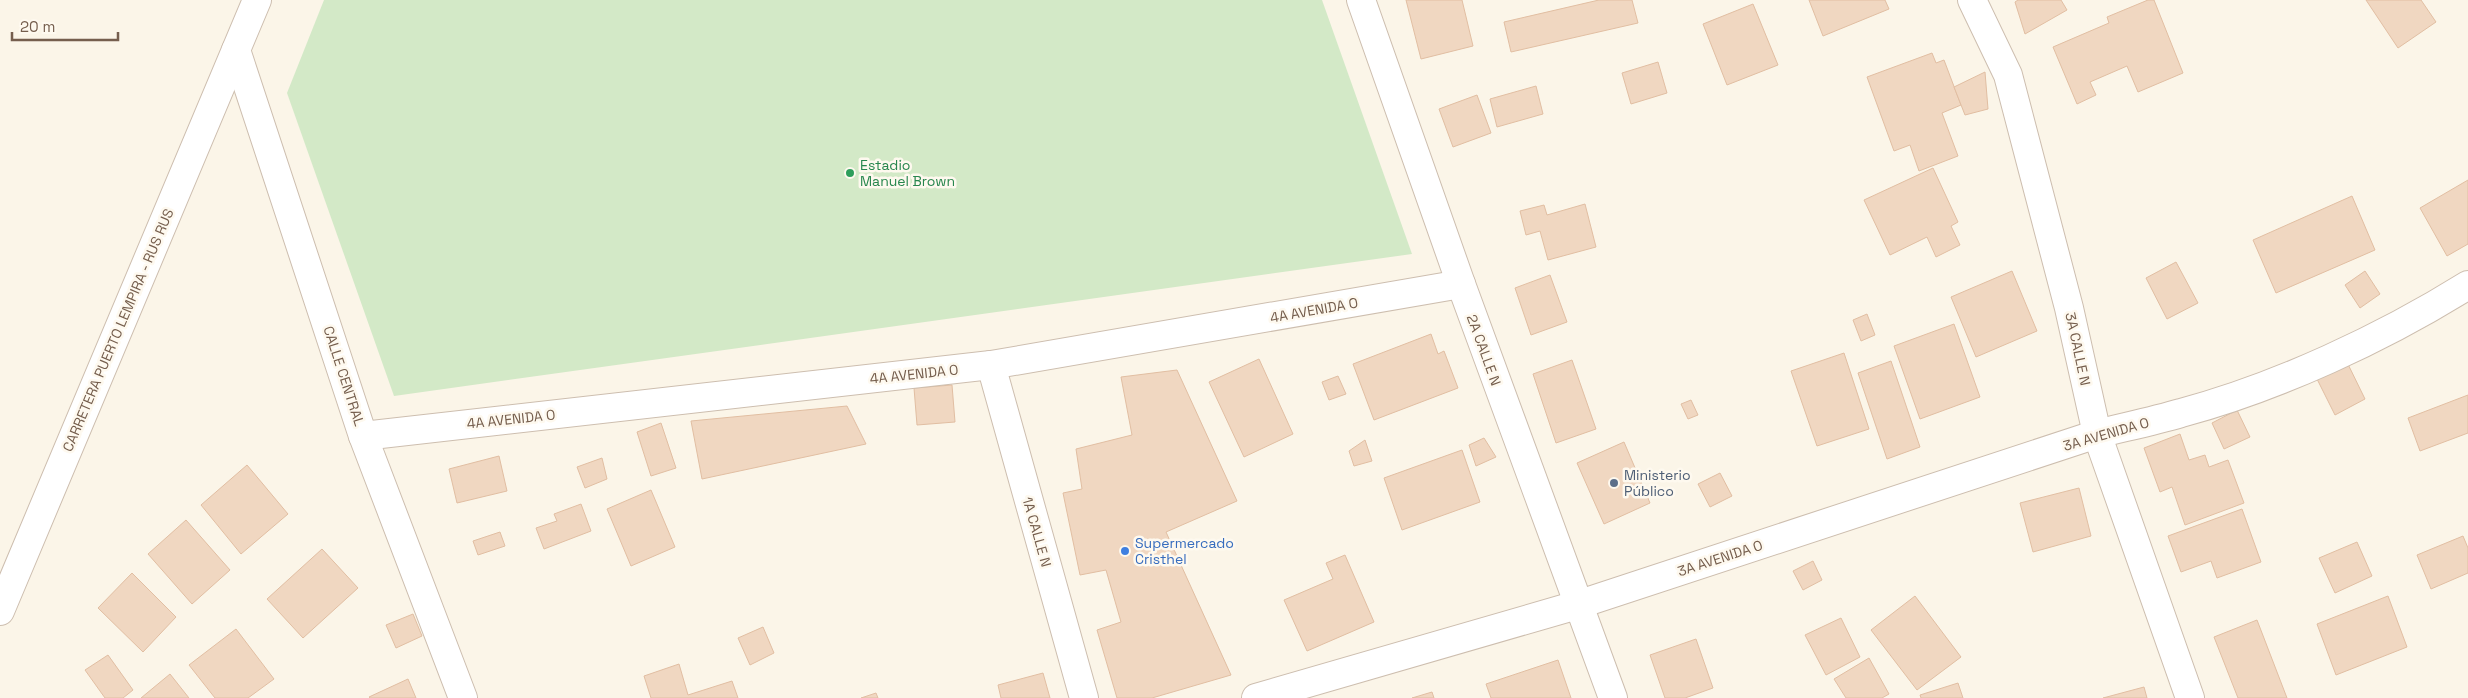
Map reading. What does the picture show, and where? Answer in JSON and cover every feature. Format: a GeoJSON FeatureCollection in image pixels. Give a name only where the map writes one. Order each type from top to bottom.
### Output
{"type":"FeatureCollection","features":[{"type":"Feature","properties":{"kind":"street","name":"CARRETERA PUERTO LEMPIRA - RUS RUS"},"geometry":{"type":"LineString","coordinates":[[0,611],[257,0]]}},
{"type":"Feature","properties":{"kind":"street","name":"2A CALLE N"},"geometry":{"type":"LineString","coordinates":[[1361,0],[1461,284],[1577,605],[1613,698]]}},
{"type":"Feature","properties":{"kind":"street","name":"3A CALLE N"},"geometry":{"type":"LineString","coordinates":[[1972,0],[2008,74],[2070,308],[2097,434],[2190,698]]}},
{"type":"Feature","properties":{"kind":"street","name":"CALLE CENTRAL"},"geometry":{"type":"LineString","coordinates":[[236,50],[363,436],[463,698]]}},
{"type":"Feature","properties":{"kind":"street","name":"4A AVENIDA O"},"geometry":{"type":"LineString","coordinates":[[363,436],[991,365],[1461,284]]}},
{"type":"Feature","properties":{"kind":"street","name":"3A AVENIDA O"},"geometry":{"type":"LineString","coordinates":[[1256,698],[1577,605],[2097,434],[2183,413],[2294,375],[2426,311],[2468,285]]}},
{"type":"Feature","properties":{"kind":"street","name":"1A CALLE N"},"geometry":{"type":"LineString","coordinates":[[991,365],[1084,698]]}},
{"type":"Feature","properties":{"kind":"green space","name":"Estadio Manuel Brown"},"geometry":{"type":"Polygon","coordinates":[[[324,0],[1322,0],[1412,254],[394,396],[287,93],[324,0]]]}},
{"type":"Feature","properties":{"kind":"building"},"geometry":{"type":"Polygon","coordinates":[[[1406,0],[1462,0],[1473,46],[1421,59],[1406,0]]]}},
{"type":"Feature","properties":{"kind":"building"},"geometry":{"type":"Polygon","coordinates":[[[1599,0],[1632,0],[1638,23],[1511,52],[1504,22],[1599,0]]]}},
{"type":"Feature","properties":{"kind":"building"},"geometry":{"type":"Polygon","coordinates":[[[1809,0],[1885,0],[1889,9],[1823,36],[1809,0]]]}},
{"type":"Feature","properties":{"kind":"building"},"geometry":{"type":"Polygon","coordinates":[[[2018,0],[2061,0],[2067,10],[2025,34],[2015,2],[2018,0]]]}},
{"type":"Feature","properties":{"kind":"building"},"geometry":{"type":"Polygon","coordinates":[[[2148,0],[2154,0],[2183,73],[2138,92],[2127,66],[2090,82],[2096,95],[2077,104],[2053,47],[2109,23],[2107,17],[2148,0]]]}},
{"type":"Feature","properties":{"kind":"building"},"geometry":{"type":"Polygon","coordinates":[[[2366,0],[2421,0],[2436,22],[2398,48],[2366,0]]]}},
{"type":"Feature","properties":{"kind":"building"},"geometry":{"type":"Polygon","coordinates":[[[1753,4],[1778,65],[1727,85],[1703,24],[1753,4]]]}},
{"type":"Feature","properties":{"kind":"building"},"geometry":{"type":"Polygon","coordinates":[[[1932,53],[1936,63],[1944,60],[1961,105],[1942,113],[1958,156],[1919,171],[1910,145],[1894,151],[1867,77],[1932,53]]]}},
{"type":"Feature","properties":{"kind":"building"},"geometry":{"type":"Polygon","coordinates":[[[1658,62],[1667,93],[1631,104],[1622,73],[1658,62]]]}},
{"type":"Feature","properties":{"kind":"building"},"geometry":{"type":"Polygon","coordinates":[[[1985,72],[1988,109],[1965,115],[1954,87],[1985,72]]]}},
{"type":"Feature","properties":{"kind":"building"},"geometry":{"type":"Polygon","coordinates":[[[1536,86],[1543,114],[1497,127],[1490,99],[1536,86]]]}},
{"type":"Feature","properties":{"kind":"building"},"geometry":{"type":"Polygon","coordinates":[[[1477,95],[1491,133],[1453,147],[1439,109],[1477,95]]]}},
{"type":"Feature","properties":{"kind":"building"},"geometry":{"type":"Polygon","coordinates":[[[1933,168],[1958,222],[1951,226],[1960,245],[1936,257],[1927,237],[1890,255],[1864,200],[1933,168]]]}},
{"type":"Feature","properties":{"kind":"building"},"geometry":{"type":"Polygon","coordinates":[[[2468,180],[2468,244],[2447,256],[2420,208],[2468,180]]]}},
{"type":"Feature","properties":{"kind":"building"},"geometry":{"type":"Polygon","coordinates":[[[2352,196],[2375,250],[2276,293],[2253,240],[2352,196]]]}},
{"type":"Feature","properties":{"kind":"building"},"geometry":{"type":"Polygon","coordinates":[[[1585,204],[1596,247],[1548,260],[1540,231],[1526,235],[1520,211],[1544,205],[1547,215],[1585,204]]]}},
{"type":"Feature","properties":{"kind":"building"},"geometry":{"type":"Polygon","coordinates":[[[2176,262],[2198,303],[2167,319],[2146,278],[2176,262]]]}},
{"type":"Feature","properties":{"kind":"building"},"geometry":{"type":"Polygon","coordinates":[[[2012,271],[2037,331],[1976,357],[1951,297],[2012,271]]]}},
{"type":"Feature","properties":{"kind":"building"},"geometry":{"type":"Polygon","coordinates":[[[2365,271],[2380,294],[2360,308],[2345,285],[2365,271]]]}},
{"type":"Feature","properties":{"kind":"building"},"geometry":{"type":"Polygon","coordinates":[[[1550,275],[1567,322],[1531,335],[1515,288],[1550,275]]]}},
{"type":"Feature","properties":{"kind":"building"},"geometry":{"type":"Polygon","coordinates":[[[1867,314],[1875,335],[1861,341],[1853,320],[1867,314]]]}},
{"type":"Feature","properties":{"kind":"building"},"geometry":{"type":"Polygon","coordinates":[[[1954,324],[1980,397],[1920,419],[1894,346],[1954,324]]]}},
{"type":"Feature","properties":{"kind":"building"},"geometry":{"type":"Polygon","coordinates":[[[1431,334],[1438,354],[1444,351],[1458,388],[1374,420],[1353,364],[1431,334]]]}},
{"type":"Feature","properties":{"kind":"building"},"geometry":{"type":"Polygon","coordinates":[[[1844,353],[1869,429],[1817,446],[1791,371],[1844,353]]]}},
{"type":"Feature","properties":{"kind":"building"},"geometry":{"type":"Polygon","coordinates":[[[2343,354],[2365,399],[2335,415],[2312,369],[2343,354]]]}},
{"type":"Feature","properties":{"kind":"building"},"geometry":{"type":"Polygon","coordinates":[[[1259,359],[1293,434],[1244,457],[1209,382],[1259,359]]]}},
{"type":"Feature","properties":{"kind":"building"},"geometry":{"type":"Polygon","coordinates":[[[1572,360],[1596,429],[1556,443],[1533,374],[1572,360]]]}},
{"type":"Feature","properties":{"kind":"building"},"geometry":{"type":"Polygon","coordinates":[[[1891,361],[1920,447],[1887,459],[1858,373],[1891,361]]]}},
{"type":"Feature","properties":{"kind":"building","name":"Supermercado Cristhel"},"geometry":{"type":"Polygon","coordinates":[[[1177,370],[1237,501],[1166,532],[1231,675],[1152,698],[1117,698],[1097,630],[1121,622],[1106,570],[1080,575],[1063,493],[1082,489],[1076,449],[1132,435],[1121,377],[1177,370]]]}},
{"type":"Feature","properties":{"kind":"building"},"geometry":{"type":"Polygon","coordinates":[[[1338,376],[1346,394],[1329,400],[1322,382],[1338,376]]]}},
{"type":"Feature","properties":{"kind":"building"},"geometry":{"type":"Polygon","coordinates":[[[952,385],[955,422],[917,425],[914,388],[952,385]]]}},
{"type":"Feature","properties":{"kind":"building"},"geometry":{"type":"Polygon","coordinates":[[[2468,395],[2468,433],[2420,451],[2408,418],[2468,395]]]}},
{"type":"Feature","properties":{"kind":"building"},"geometry":{"type":"Polygon","coordinates":[[[1691,400],[1698,415],[1688,419],[1681,404],[1691,400]]]}},
{"type":"Feature","properties":{"kind":"building"},"geometry":{"type":"Polygon","coordinates":[[[847,406],[866,444],[702,479],[691,421],[847,406]]]}},
{"type":"Feature","properties":{"kind":"building"},"geometry":{"type":"Polygon","coordinates":[[[2237,410],[2250,437],[2224,449],[2212,423],[2237,410]]]}},
{"type":"Feature","properties":{"kind":"building"},"geometry":{"type":"Polygon","coordinates":[[[661,423],[676,468],[651,476],[637,432],[661,423]]]}},
{"type":"Feature","properties":{"kind":"building"},"geometry":{"type":"Polygon","coordinates":[[[2180,434],[2189,460],[2205,455],[2209,467],[2228,460],[2244,503],[2185,525],[2172,487],[2160,492],[2144,448],[2180,434]]]}},
{"type":"Feature","properties":{"kind":"building"},"geometry":{"type":"Polygon","coordinates":[[[1484,438],[1496,457],[1476,466],[1469,445],[1484,438]]]}},
{"type":"Feature","properties":{"kind":"building"},"geometry":{"type":"Polygon","coordinates":[[[1365,440],[1372,461],[1354,466],[1349,451],[1365,440]]]}},
{"type":"Feature","properties":{"kind":"building","name":"Ministerio Público"},"geometry":{"type":"Polygon","coordinates":[[[1624,442],[1650,503],[1604,524],[1577,463],[1624,442]]]}},
{"type":"Feature","properties":{"kind":"building"},"geometry":{"type":"Polygon","coordinates":[[[1462,450],[1480,502],[1402,530],[1384,478],[1462,450]]]}},
{"type":"Feature","properties":{"kind":"building"},"geometry":{"type":"Polygon","coordinates":[[[499,456],[507,491],[457,503],[449,469],[499,456]]]}},
{"type":"Feature","properties":{"kind":"building"},"geometry":{"type":"Polygon","coordinates":[[[602,458],[607,479],[585,488],[577,467],[602,458]]]}},
{"type":"Feature","properties":{"kind":"building"},"geometry":{"type":"Polygon","coordinates":[[[247,465],[288,514],[241,554],[201,505],[247,465]]]}},
{"type":"Feature","properties":{"kind":"building"},"geometry":{"type":"Polygon","coordinates":[[[1720,473],[1732,496],[1710,507],[1698,484],[1720,473]]]}},
{"type":"Feature","properties":{"kind":"building"},"geometry":{"type":"Polygon","coordinates":[[[2079,488],[2091,536],[2033,552],[2020,503],[2079,488]]]}},
{"type":"Feature","properties":{"kind":"building"},"geometry":{"type":"Polygon","coordinates":[[[651,490],[675,547],[631,566],[607,509],[651,490]]]}},
{"type":"Feature","properties":{"kind":"building"},"geometry":{"type":"Polygon","coordinates":[[[581,504],[591,531],[544,549],[536,528],[557,521],[554,514],[581,504]]]}},
{"type":"Feature","properties":{"kind":"building"},"geometry":{"type":"Polygon","coordinates":[[[2242,509],[2261,562],[2217,578],[2211,561],[2181,572],[2168,536],[2242,509]]]}},
{"type":"Feature","properties":{"kind":"building"},"geometry":{"type":"Polygon","coordinates":[[[186,520],[230,570],[192,604],[148,554],[186,520]]]}},
{"type":"Feature","properties":{"kind":"building"},"geometry":{"type":"Polygon","coordinates":[[[500,532],[505,546],[478,555],[473,541],[500,532]]]}},
{"type":"Feature","properties":{"kind":"building"},"geometry":{"type":"Polygon","coordinates":[[[2463,536],[2468,548],[2468,573],[2431,589],[2417,555],[2463,536]]]}},
{"type":"Feature","properties":{"kind":"building"},"geometry":{"type":"Polygon","coordinates":[[[2357,542],[2372,576],[2335,593],[2319,558],[2357,542]]]}},
{"type":"Feature","properties":{"kind":"building"},"geometry":{"type":"Polygon","coordinates":[[[322,549],[358,588],[303,638],[267,599],[322,549]]]}},
{"type":"Feature","properties":{"kind":"building"},"geometry":{"type":"Polygon","coordinates":[[[1345,555],[1374,622],[1307,651],[1284,600],[1333,579],[1326,563],[1345,555]]]}},
{"type":"Feature","properties":{"kind":"building"},"geometry":{"type":"Polygon","coordinates":[[[1813,561],[1822,580],[1803,590],[1793,571],[1813,561]]]}},
{"type":"Feature","properties":{"kind":"building"},"geometry":{"type":"Polygon","coordinates":[[[132,573],[176,617],[143,652],[98,608],[132,573]]]}},
{"type":"Feature","properties":{"kind":"building"},"geometry":{"type":"Polygon","coordinates":[[[1915,596],[1961,657],[1917,690],[1871,630],[1915,596]]]}},
{"type":"Feature","properties":{"kind":"building"},"geometry":{"type":"Polygon","coordinates":[[[2388,596],[2407,647],[2336,675],[2317,624],[2388,596]]]}},
{"type":"Feature","properties":{"kind":"building"},"geometry":{"type":"Polygon","coordinates":[[[413,614],[422,636],[396,648],[386,625],[413,614]]]}},
{"type":"Feature","properties":{"kind":"building"},"geometry":{"type":"Polygon","coordinates":[[[1841,618],[1860,657],[1826,675],[1805,635],[1841,618]]]}},
{"type":"Feature","properties":{"kind":"building"},"geometry":{"type":"Polygon","coordinates":[[[2257,620],[2287,698],[2238,698],[2214,637],[2257,620]]]}},
{"type":"Feature","properties":{"kind":"building"},"geometry":{"type":"Polygon","coordinates":[[[763,627],[774,653],[750,665],[738,638],[763,627]]]}},
{"type":"Feature","properties":{"kind":"building"},"geometry":{"type":"Polygon","coordinates":[[[236,629],[274,679],[248,698],[215,698],[189,665],[236,629]]]}},
{"type":"Feature","properties":{"kind":"building"},"geometry":{"type":"Polygon","coordinates":[[[1696,639],[1713,688],[1685,698],[1665,698],[1650,655],[1696,639]]]}},
{"type":"Feature","properties":{"kind":"building"},"geometry":{"type":"Polygon","coordinates":[[[108,655],[133,690],[123,698],[105,698],[85,670],[108,655]]]}},
{"type":"Feature","properties":{"kind":"building"},"geometry":{"type":"Polygon","coordinates":[[[1869,658],[1889,694],[1882,698],[1846,698],[1834,679],[1869,658]]]}},
{"type":"Feature","properties":{"kind":"building"},"geometry":{"type":"Polygon","coordinates":[[[1558,660],[1571,698],[1491,698],[1486,684],[1558,660]]]}},
{"type":"Feature","properties":{"kind":"building"},"geometry":{"type":"Polygon","coordinates":[[[679,664],[688,695],[732,681],[738,698],[651,698],[644,676],[679,664]]]}},
{"type":"Feature","properties":{"kind":"building"},"geometry":{"type":"Polygon","coordinates":[[[1043,673],[1050,698],[1001,698],[998,685],[1043,673]]]}},
{"type":"Feature","properties":{"kind":"building"},"geometry":{"type":"Polygon","coordinates":[[[170,674],[189,698],[141,698],[170,674]]]}},
{"type":"Feature","properties":{"kind":"building"},"geometry":{"type":"Polygon","coordinates":[[[408,679],[416,698],[369,697],[408,679]]]}},
{"type":"Feature","properties":{"kind":"building"},"geometry":{"type":"Polygon","coordinates":[[[1958,683],[1963,698],[1921,698],[1920,695],[1958,683]]]}},
{"type":"Feature","properties":{"kind":"building"},"geometry":{"type":"Polygon","coordinates":[[[2144,687],[2147,698],[2103,698],[2144,687]]]}},
{"type":"Feature","properties":{"kind":"building"},"geometry":{"type":"Polygon","coordinates":[[[1432,692],[1434,698],[1412,698],[1432,692]]]}},
{"type":"Feature","properties":{"kind":"building"},"geometry":{"type":"Polygon","coordinates":[[[876,693],[878,698],[861,698],[876,693]]]}},
{"type":"Feature","properties":{"kind":"place","name":"Estadio Manuel Brown"},"geometry":{"type":"Point","coordinates":[850,173]}},
{"type":"Feature","properties":{"kind":"place","name":"Ministerio Público"},"geometry":{"type":"Point","coordinates":[1614,483]}},
{"type":"Feature","properties":{"kind":"place","name":"Supermercado Cristhel"},"geometry":{"type":"Point","coordinates":[1125,551]}}]}
